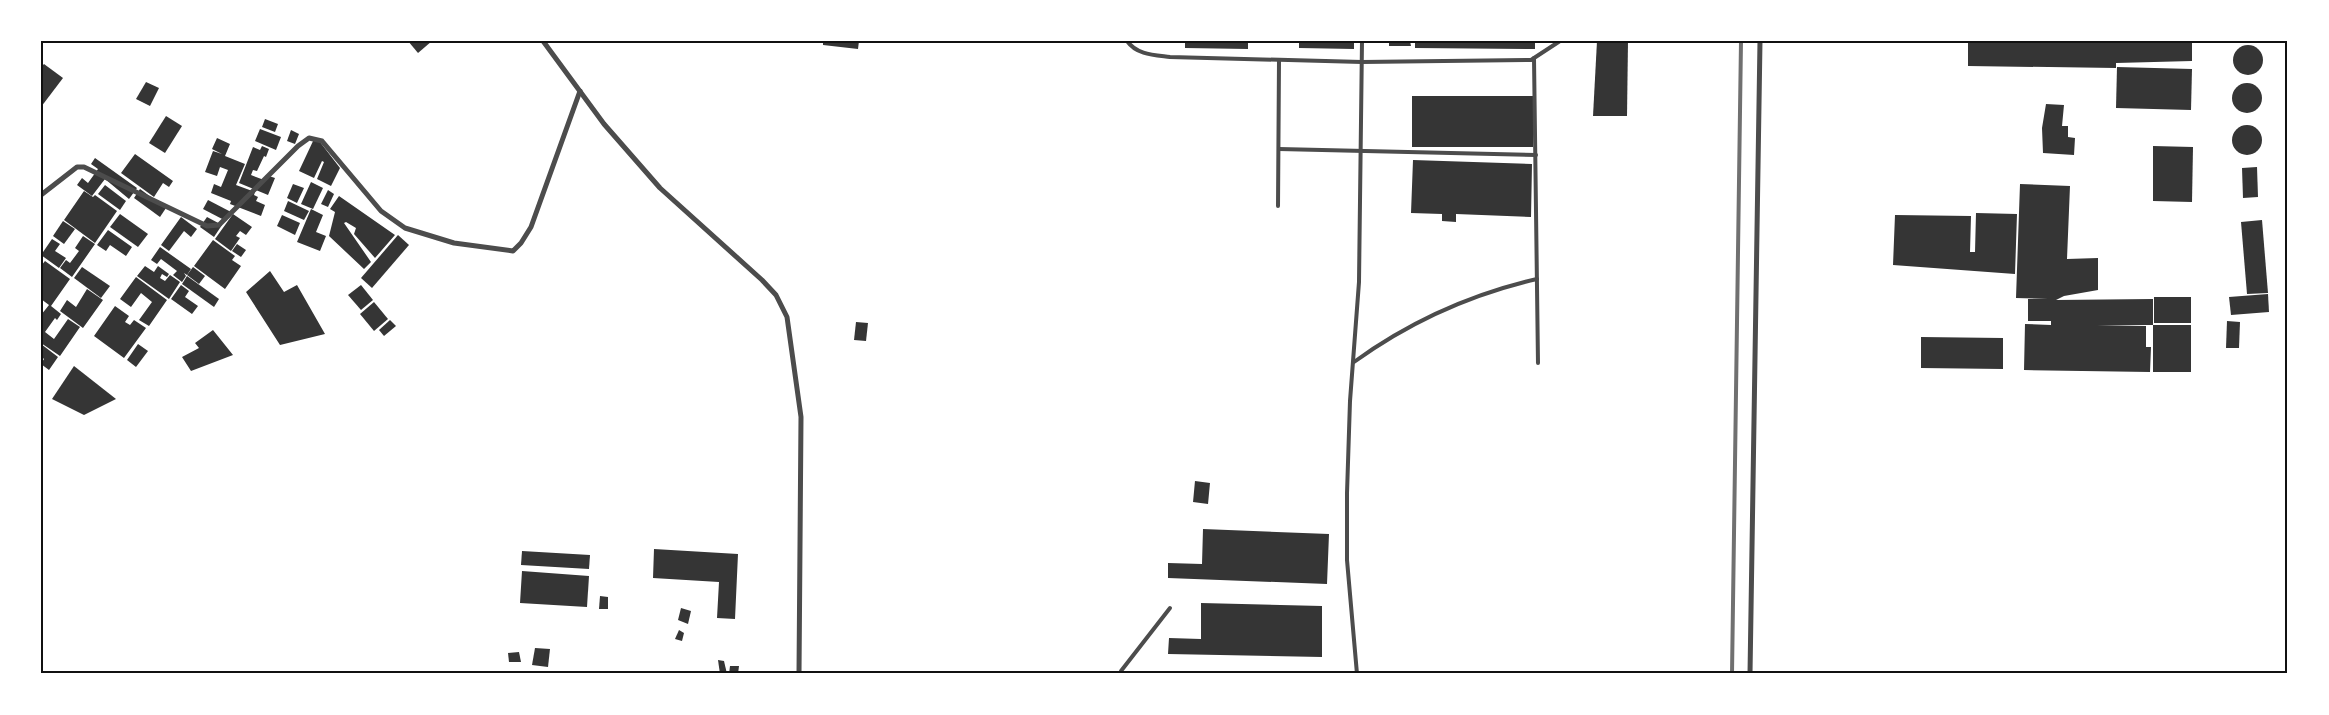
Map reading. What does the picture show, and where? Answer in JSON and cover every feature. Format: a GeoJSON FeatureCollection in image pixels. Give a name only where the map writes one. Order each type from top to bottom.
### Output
{"type":"FeatureCollection","features":[{"type":"Feature","properties":{"kind":"street"},"geometry":{"type":"LineString","coordinates":[[542,41],[604,124],[660,188],[776,296],[787,317],[802,417],[800,674]]}},
{"type":"Feature","properties":{"kind":"street"},"geometry":{"type":"LineString","coordinates":[[1750,674],[1760,41]]}},
{"type":"Feature","properties":{"kind":"street"},"geometry":{"type":"LineString","coordinates":[[41,195],[78,167],[84,167],[207,226],[219,226],[298,146],[310,138],[322,141],[381,212],[405,228],[454,243],[513,251],[531,227],[580,91]]}},
{"type":"Feature","properties":{"kind":"lane"},"geometry":{"type":"LineString","coordinates":[[1127,41],[1132,49],[1146,54],[1170,57],[1362,62],[1534,58],[1560,41]]}},
{"type":"Feature","properties":{"kind":"lane"},"geometry":{"type":"LineString","coordinates":[[1357,674],[1347,560],[1350,401],[1359,282],[1362,41]]}},
{"type":"Feature","properties":{"kind":"lane"},"geometry":{"type":"LineString","coordinates":[[1534,58],[1538,363]]}},
{"type":"Feature","properties":{"kind":"lane"},"geometry":{"type":"LineString","coordinates":[[1278,206],[1279,60]]}},
{"type":"Feature","properties":{"kind":"lane"},"geometry":{"type":"LineString","coordinates":[[1279,149],[1536,155]]}},
{"type":"Feature","properties":{"kind":"lane"},"geometry":{"type":"LineString","coordinates":[[1354,362],[1395,335],[1458,304],[1536,279]]}},
{"type":"Feature","properties":{"kind":"lane"},"geometry":{"type":"LineString","coordinates":[[1124,674],[1121,671],[1129,658],[1170,608]]}},
{"type":"Feature","properties":{"kind":"building"},"geometry":{"type":"Polygon","coordinates":[[[408,41],[432,41],[418,53],[408,41]]]}},
{"type":"Feature","properties":{"kind":"building"},"geometry":{"type":"Polygon","coordinates":[[[823,41],[859,41],[858,49],[823,45],[823,41]]]}},
{"type":"Feature","properties":{"kind":"building"},"geometry":{"type":"Polygon","coordinates":[[[1185,41],[1248,41],[1248,49],[1185,48],[1185,41]]]}},
{"type":"Feature","properties":{"kind":"building"},"geometry":{"type":"Polygon","coordinates":[[[1299,41],[1354,41],[1354,49],[1299,48],[1299,41]]]}},
{"type":"Feature","properties":{"kind":"building"},"geometry":{"type":"Polygon","coordinates":[[[1389,41],[1410,41],[1411,46],[1389,46],[1389,41]]]}},
{"type":"Feature","properties":{"kind":"building"},"geometry":{"type":"Polygon","coordinates":[[[1415,41],[1535,41],[1535,49],[1415,48],[1415,41]]]}},
{"type":"Feature","properties":{"kind":"building"},"geometry":{"type":"Polygon","coordinates":[[[1597,41],[1628,41],[1627,116],[1593,116],[1597,41]]]}},
{"type":"Feature","properties":{"kind":"building"},"geometry":{"type":"Polygon","coordinates":[[[1968,41],[2192,41],[2192,61],[2116,63],[2116,68],[1968,66],[1968,41]]]}},
{"type":"Feature","properties":{"kind":"building"},"geometry":{"type":"Polygon","coordinates":[[[2248,45],[2258,50],[2263,60],[2258,70],[2248,75],[2238,70],[2233,60],[2238,50],[2248,45]]]}},
{"type":"Feature","properties":{"kind":"building"},"geometry":{"type":"Polygon","coordinates":[[[44,64],[63,78],[41,107],[41,67],[44,64]]]}},
{"type":"Feature","properties":{"kind":"building"},"geometry":{"type":"Polygon","coordinates":[[[2117,67],[2192,69],[2191,110],[2116,108],[2117,67]]]}},
{"type":"Feature","properties":{"kind":"building"},"geometry":{"type":"Polygon","coordinates":[[[146,82],[159,88],[150,106],[136,99],[146,82]]]}},
{"type":"Feature","properties":{"kind":"building"},"geometry":{"type":"Polygon","coordinates":[[[2247,83],[2257,88],[2262,98],[2257,108],[2247,113],[2237,108],[2232,98],[2237,88],[2247,83]]]}},
{"type":"Feature","properties":{"kind":"building"},"geometry":{"type":"Polygon","coordinates":[[[1412,96],[1533,96],[1533,147],[1412,147],[1412,96]]]}},
{"type":"Feature","properties":{"kind":"building"},"geometry":{"type":"Polygon","coordinates":[[[2046,104],[2064,105],[2062,126],[2068,126],[2068,137],[2075,138],[2074,155],[2043,153],[2042,128],[2046,104]]]}},
{"type":"Feature","properties":{"kind":"building"},"geometry":{"type":"Polygon","coordinates":[[[166,116],[182,126],[165,153],[149,143],[166,116]]]}},
{"type":"Feature","properties":{"kind":"building"},"geometry":{"type":"Polygon","coordinates":[[[265,119],[278,124],[275,132],[262,127],[265,119]]]}},
{"type":"Feature","properties":{"kind":"building"},"geometry":{"type":"Polygon","coordinates":[[[2247,125],[2257,130],[2262,140],[2257,150],[2247,155],[2237,150],[2232,140],[2237,130],[2247,125]]]}},
{"type":"Feature","properties":{"kind":"building"},"geometry":{"type":"Polygon","coordinates":[[[260,129],[281,137],[276,150],[255,141],[260,129]]]}},
{"type":"Feature","properties":{"kind":"building"},"geometry":{"type":"Polygon","coordinates":[[[291,130],[299,134],[295,144],[287,141],[291,130]]]}},
{"type":"Feature","properties":{"kind":"building"},"geometry":{"type":"Polygon","coordinates":[[[217,138],[230,144],[225,156],[245,164],[236,185],[255,192],[254,195],[258,197],[256,201],[265,205],[261,216],[230,204],[231,201],[211,193],[214,184],[221,187],[228,170],[220,167],[217,176],[205,172],[213,151],[222,154],[212,149],[217,138]]]}},
{"type":"Feature","properties":{"kind":"building"},"geometry":{"type":"Polygon","coordinates":[[[314,139],[320,142],[340,168],[331,186],[317,179],[324,162],[322,161],[314,178],[299,171],[314,139]]]}},
{"type":"Feature","properties":{"kind":"building"},"geometry":{"type":"Polygon","coordinates":[[[262,146],[269,149],[266,157],[264,156],[257,171],[253,170],[251,175],[264,180],[266,175],[275,178],[268,195],[239,183],[253,147],[260,150],[262,146]]]}},
{"type":"Feature","properties":{"kind":"building"},"geometry":{"type":"Polygon","coordinates":[[[2153,146],[2193,147],[2192,202],[2153,201],[2153,146]]]}},
{"type":"Feature","properties":{"kind":"building"},"geometry":{"type":"Polygon","coordinates":[[[135,154],[173,181],[169,187],[163,183],[154,197],[121,173],[135,154]]]}},
{"type":"Feature","properties":{"kind":"building"},"geometry":{"type":"Polygon","coordinates":[[[95,158],[137,188],[129,199],[105,179],[92,196],[77,185],[82,178],[88,183],[98,169],[91,164],[95,158]]]}},
{"type":"Feature","properties":{"kind":"building"},"geometry":{"type":"Polygon","coordinates":[[[1413,160],[1532,164],[1531,217],[1456,214],[1456,222],[1442,221],[1442,214],[1411,213],[1413,160]]]}},
{"type":"Feature","properties":{"kind":"building"},"geometry":{"type":"Polygon","coordinates":[[[2257,167],[2258,197],[2243,198],[2242,168],[2257,167]]]}},
{"type":"Feature","properties":{"kind":"building"},"geometry":{"type":"Polygon","coordinates":[[[311,182],[323,188],[313,209],[301,204],[311,182]]]}},
{"type":"Feature","properties":{"kind":"building"},"geometry":{"type":"Polygon","coordinates":[[[293,184],[304,188],[297,203],[287,198],[293,184]]]}},
{"type":"Feature","properties":{"kind":"building"},"geometry":{"type":"Polygon","coordinates":[[[2020,184],[2070,186],[2067,259],[2098,258],[2098,290],[2064,296],[2056,300],[2153,299],[2153,325],[2097,325],[2146,326],[2146,347],[2151,347],[2150,372],[2024,370],[2025,324],[2051,325],[2051,321],[2028,321],[2028,299],[2048,299],[2016,298],[2020,184]]]}},
{"type":"Feature","properties":{"kind":"building"},"geometry":{"type":"Polygon","coordinates":[[[105,185],[126,201],[120,210],[98,194],[105,185]]]}},
{"type":"Feature","properties":{"kind":"building"},"geometry":{"type":"Polygon","coordinates":[[[140,189],[166,208],[160,217],[134,198],[140,189]]]}},
{"type":"Feature","properties":{"kind":"building"},"geometry":{"type":"Polygon","coordinates":[[[328,190],[334,194],[328,207],[321,204],[328,190]]]}},
{"type":"Feature","properties":{"kind":"building"},"geometry":{"type":"Polygon","coordinates":[[[84,191],[93,197],[95,195],[117,211],[95,243],[64,220],[84,191]]]}},
{"type":"Feature","properties":{"kind":"building"},"geometry":{"type":"Polygon","coordinates":[[[339,196],[395,235],[375,258],[354,234],[356,228],[346,222],[344,223],[371,262],[364,269],[329,236],[335,212],[330,209],[339,196]]]}},
{"type":"Feature","properties":{"kind":"building"},"geometry":{"type":"Polygon","coordinates":[[[208,200],[231,212],[226,221],[203,209],[208,200]]]}},
{"type":"Feature","properties":{"kind":"building"},"geometry":{"type":"Polygon","coordinates":[[[288,201],[309,211],[304,220],[284,211],[288,201]]]}},
{"type":"Feature","properties":{"kind":"building"},"geometry":{"type":"Polygon","coordinates":[[[311,209],[323,215],[316,232],[326,236],[320,251],[297,242],[311,209]]]}},
{"type":"Feature","properties":{"kind":"building"},"geometry":{"type":"Polygon","coordinates":[[[1976,213],[2017,214],[2015,274],[1893,265],[1895,215],[1971,216],[1970,252],[1975,252],[1976,213]]]}},
{"type":"Feature","properties":{"kind":"building"},"geometry":{"type":"Polygon","coordinates":[[[120,214],[148,234],[138,247],[110,227],[120,214]]]}},
{"type":"Feature","properties":{"kind":"building"},"geometry":{"type":"Polygon","coordinates":[[[233,214],[252,227],[246,235],[240,231],[236,236],[240,238],[231,251],[215,239],[233,214]]]}},
{"type":"Feature","properties":{"kind":"building"},"geometry":{"type":"Polygon","coordinates":[[[282,215],[300,223],[295,235],[277,226],[282,215]]]}},
{"type":"Feature","properties":{"kind":"building"},"geometry":{"type":"Polygon","coordinates":[[[181,217],[197,229],[191,237],[184,231],[169,251],[161,245],[181,217]]]}},
{"type":"Feature","properties":{"kind":"building"},"geometry":{"type":"Polygon","coordinates":[[[207,217],[222,225],[214,237],[200,227],[207,217]]]}},
{"type":"Feature","properties":{"kind":"building"},"geometry":{"type":"Polygon","coordinates":[[[2262,220],[2268,293],[2247,294],[2241,222],[2262,220]]]}},
{"type":"Feature","properties":{"kind":"building"},"geometry":{"type":"Polygon","coordinates":[[[63,221],[75,229],[64,244],[53,236],[63,221]]]}},
{"type":"Feature","properties":{"kind":"building"},"geometry":{"type":"Polygon","coordinates":[[[108,230],[132,247],[126,256],[110,245],[106,251],[97,245],[108,230]]]}},
{"type":"Feature","properties":{"kind":"building"},"geometry":{"type":"Polygon","coordinates":[[[398,235],[409,245],[372,288],[361,278],[398,235]]]}},
{"type":"Feature","properties":{"kind":"building"},"geometry":{"type":"Polygon","coordinates":[[[83,236],[95,244],[72,277],[60,268],[66,260],[70,263],[79,251],[75,248],[83,236]]]}},
{"type":"Feature","properties":{"kind":"building"},"geometry":{"type":"Polygon","coordinates":[[[52,239],[60,244],[55,251],[66,258],[59,268],[41,255],[52,239]]]}},
{"type":"Feature","properties":{"kind":"building"},"geometry":{"type":"Polygon","coordinates":[[[213,240],[235,256],[232,260],[241,266],[225,289],[194,266],[213,240]]]}},
{"type":"Feature","properties":{"kind":"building"},"geometry":{"type":"Polygon","coordinates":[[[237,244],[246,250],[241,257],[232,251],[237,244]]]}},
{"type":"Feature","properties":{"kind":"building"},"geometry":{"type":"Polygon","coordinates":[[[160,247],[191,269],[187,275],[184,273],[186,276],[182,282],[173,275],[177,271],[161,259],[157,264],[151,260],[160,247]]]}},
{"type":"Feature","properties":{"kind":"building"},"geometry":{"type":"Polygon","coordinates":[[[45,261],[70,279],[51,306],[61,314],[57,320],[55,318],[45,332],[54,339],[68,319],[80,327],[60,356],[41,343],[41,315],[49,305],[41,299],[41,266],[45,261]]]}},
{"type":"Feature","properties":{"kind":"building"},"geometry":{"type":"Polygon","coordinates":[[[145,266],[154,272],[158,266],[169,274],[167,277],[162,274],[160,278],[165,281],[170,275],[180,282],[169,299],[137,276],[145,266]]]}},
{"type":"Feature","properties":{"kind":"building"},"geometry":{"type":"Polygon","coordinates":[[[82,267],[110,286],[101,298],[74,278],[82,267]]]}},
{"type":"Feature","properties":{"kind":"building"},"geometry":{"type":"Polygon","coordinates":[[[193,267],[205,276],[199,284],[187,275],[193,267]]]}},
{"type":"Feature","properties":{"kind":"building"},"geometry":{"type":"Polygon","coordinates":[[[270,271],[284,292],[297,285],[325,334],[280,345],[246,292],[270,271]]]}},
{"type":"Feature","properties":{"kind":"building"},"geometry":{"type":"Polygon","coordinates":[[[187,276],[219,299],[214,307],[182,284],[187,276]]]}},
{"type":"Feature","properties":{"kind":"building"},"geometry":{"type":"Polygon","coordinates":[[[136,277],[167,300],[149,326],[139,320],[152,302],[141,293],[131,307],[120,299],[136,277]]]}},
{"type":"Feature","properties":{"kind":"building"},"geometry":{"type":"Polygon","coordinates":[[[181,285],[189,291],[185,297],[198,306],[192,314],[171,299],[181,285]]]}},
{"type":"Feature","properties":{"kind":"building"},"geometry":{"type":"Polygon","coordinates":[[[361,285],[373,300],[361,310],[348,295],[361,285]]]}},
{"type":"Feature","properties":{"kind":"building"},"geometry":{"type":"Polygon","coordinates":[[[87,289],[103,300],[83,328],[60,311],[67,300],[76,307],[87,289]]]}},
{"type":"Feature","properties":{"kind":"building"},"geometry":{"type":"Polygon","coordinates":[[[2268,294],[2269,312],[2231,315],[2229,297],[2268,294]]]}},
{"type":"Feature","properties":{"kind":"building"},"geometry":{"type":"Polygon","coordinates":[[[2154,297],[2191,297],[2191,323],[2154,323],[2154,297]]]}},
{"type":"Feature","properties":{"kind":"building"},"geometry":{"type":"Polygon","coordinates":[[[374,302],[388,319],[374,331],[360,314],[374,302]]]}},
{"type":"Feature","properties":{"kind":"building"},"geometry":{"type":"Polygon","coordinates":[[[115,306],[129,316],[125,322],[130,325],[134,320],[146,328],[124,358],[94,336],[115,306]]]}},
{"type":"Feature","properties":{"kind":"building"},"geometry":{"type":"Polygon","coordinates":[[[390,320],[396,326],[384,336],[379,330],[390,320]]]}},
{"type":"Feature","properties":{"kind":"building"},"geometry":{"type":"Polygon","coordinates":[[[2227,321],[2240,322],[2239,348],[2226,348],[2227,321]]]}},
{"type":"Feature","properties":{"kind":"building"},"geometry":{"type":"Polygon","coordinates":[[[856,322],[868,323],[866,341],[854,340],[856,322]]]}},
{"type":"Feature","properties":{"kind":"building"},"geometry":{"type":"Polygon","coordinates":[[[2153,325],[2191,325],[2191,372],[2153,372],[2153,325]]]}},
{"type":"Feature","properties":{"kind":"building"},"geometry":{"type":"Polygon","coordinates":[[[213,330],[233,355],[191,371],[182,357],[199,348],[195,343],[213,330]]]}},
{"type":"Feature","properties":{"kind":"building"},"geometry":{"type":"Polygon","coordinates":[[[1921,337],[2003,338],[2003,369],[1921,368],[1921,337]]]}},
{"type":"Feature","properties":{"kind":"building"},"geometry":{"type":"Polygon","coordinates":[[[41,344],[58,357],[49,370],[41,364],[44,359],[41,356],[41,344]]]}},
{"type":"Feature","properties":{"kind":"building"},"geometry":{"type":"Polygon","coordinates":[[[138,344],[148,351],[136,367],[127,360],[138,344]]]}},
{"type":"Feature","properties":{"kind":"building"},"geometry":{"type":"Polygon","coordinates":[[[74,366],[116,399],[84,415],[52,399],[74,366]]]}},
{"type":"Feature","properties":{"kind":"building"},"geometry":{"type":"Polygon","coordinates":[[[1195,481],[1210,483],[1208,504],[1193,502],[1195,481]]]}},
{"type":"Feature","properties":{"kind":"building"},"geometry":{"type":"Polygon","coordinates":[[[1203,529],[1329,534],[1327,584],[1168,578],[1168,563],[1202,564],[1203,529]]]}},
{"type":"Feature","properties":{"kind":"building"},"geometry":{"type":"Polygon","coordinates":[[[654,549],[738,554],[735,619],[717,618],[719,582],[653,578],[654,549]]]}},
{"type":"Feature","properties":{"kind":"building"},"geometry":{"type":"Polygon","coordinates":[[[522,551],[590,555],[589,569],[521,565],[522,551]]]}},
{"type":"Feature","properties":{"kind":"building"},"geometry":{"type":"Polygon","coordinates":[[[522,571],[589,576],[587,607],[520,603],[522,571]]]}},
{"type":"Feature","properties":{"kind":"building"},"geometry":{"type":"Polygon","coordinates":[[[600,596],[608,597],[608,609],[599,609],[600,596]]]}},
{"type":"Feature","properties":{"kind":"building"},"geometry":{"type":"Polygon","coordinates":[[[1201,603],[1322,606],[1322,657],[1168,654],[1169,638],[1201,639],[1201,603]]]}},
{"type":"Feature","properties":{"kind":"building"},"geometry":{"type":"Polygon","coordinates":[[[681,608],[691,611],[688,624],[678,620],[681,608]]]}},
{"type":"Feature","properties":{"kind":"building"},"geometry":{"type":"Polygon","coordinates":[[[679,630],[684,633],[682,641],[675,639],[679,630]]]}},
{"type":"Feature","properties":{"kind":"building"},"geometry":{"type":"Polygon","coordinates":[[[535,648],[550,649],[548,667],[532,665],[535,648]]]}},
{"type":"Feature","properties":{"kind":"building"},"geometry":{"type":"Polygon","coordinates":[[[519,652],[521,662],[509,662],[508,653],[519,652]]]}},
{"type":"Feature","properties":{"kind":"building"},"geometry":{"type":"Polygon","coordinates":[[[718,660],[724,661],[727,674],[720,674],[718,660]]]}},
{"type":"Feature","properties":{"kind":"building"},"geometry":{"type":"Polygon","coordinates":[[[730,666],[739,666],[738,674],[729,674],[730,666]]]}},
{"type":"Feature","properties":{"kind":"railway"},"geometry":{"type":"LineString","coordinates":[[1732,674],[1741,41]]}}]}
